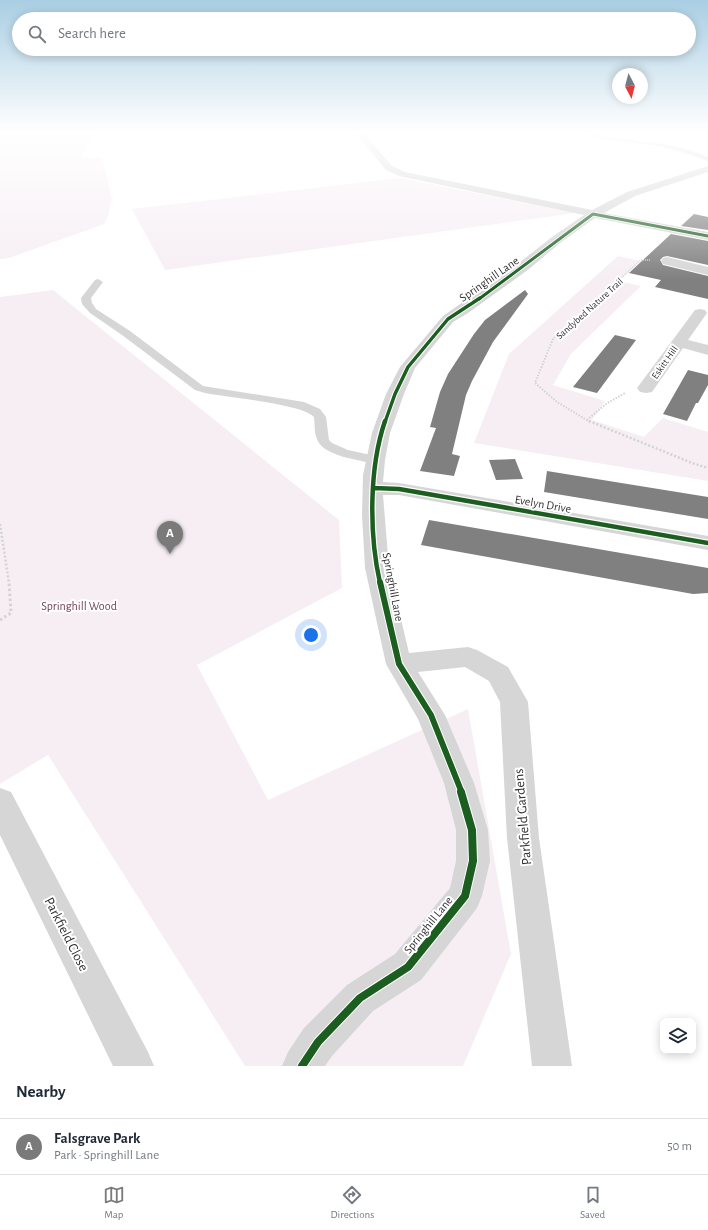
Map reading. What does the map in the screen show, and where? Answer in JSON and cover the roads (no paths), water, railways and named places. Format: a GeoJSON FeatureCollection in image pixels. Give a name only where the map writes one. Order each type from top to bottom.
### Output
{"type":"FeatureCollection","features":[{"type":"Feature","properties":{"kind":"street"},"geometry":{"type":"LineString","coordinates":[[434,181],[593,214],[704,232]]}},
{"type":"Feature","properties":{"kind":"street","name":"Springhill Lane"},"geometry":{"type":"LineString","coordinates":[[302,1066],[318,1042],[360,998],[408,967],[464,896],[473,861],[472,830],[459,783],[431,715],[400,664],[377,568],[373,515],[374,474],[381,433],[395,394],[408,367],[440,330],[448,318],[463,310],[593,214],[630,194],[671,181]]}},
{"type":"Feature","properties":{"kind":"street"},"geometry":{"type":"LineString","coordinates":[[694,181],[701,182]]}},
{"type":"Feature","properties":{"kind":"street"},"geometry":{"type":"LineString","coordinates":[[667,261],[708,271]]}},
{"type":"Feature","properties":{"kind":"street"},"geometry":{"type":"LineString","coordinates":[[679,342],[700,313]]}},
{"type":"Feature","properties":{"kind":"street","name":"Eskitt Hill"},"geometry":{"type":"LineString","coordinates":[[646,388],[679,342],[708,350]]}},
{"type":"Feature","properties":{"kind":"street","name":"Evelyn Drive"},"geometry":{"type":"LineString","coordinates":[[374,474],[399,489],[708,543]]}},
{"type":"Feature","properties":{"kind":"street","name":"Parkfield Gardens"},"geometry":{"type":"LineString","coordinates":[[400,664],[468,657],[499,674],[514,702],[523,838],[552,1066]]}},
{"type":"Feature","properties":{"kind":"street","name":"Parkfield Close"},"geometry":{"type":"LineString","coordinates":[[0,802],[134,1066]]}},
{"type":"Feature","properties":{"kind":"lane"},"geometry":{"type":"LineString","coordinates":[[98,282],[86,298],[87,304],[93,311],[126,334],[167,366],[199,388],[205,390],[300,405],[316,412],[320,417],[323,440],[327,446],[344,454],[374,474]]}},
{"type":"Feature","properties":{"kind":"place","name":"Falsgrave Park"},"geometry":{"type":"Point","coordinates":[170,554]}},
{"type":"Feature","properties":{"kind":"park label","name":"Springhill Wood"},"geometry":{"type":"Point","coordinates":[79,606]}}]}
